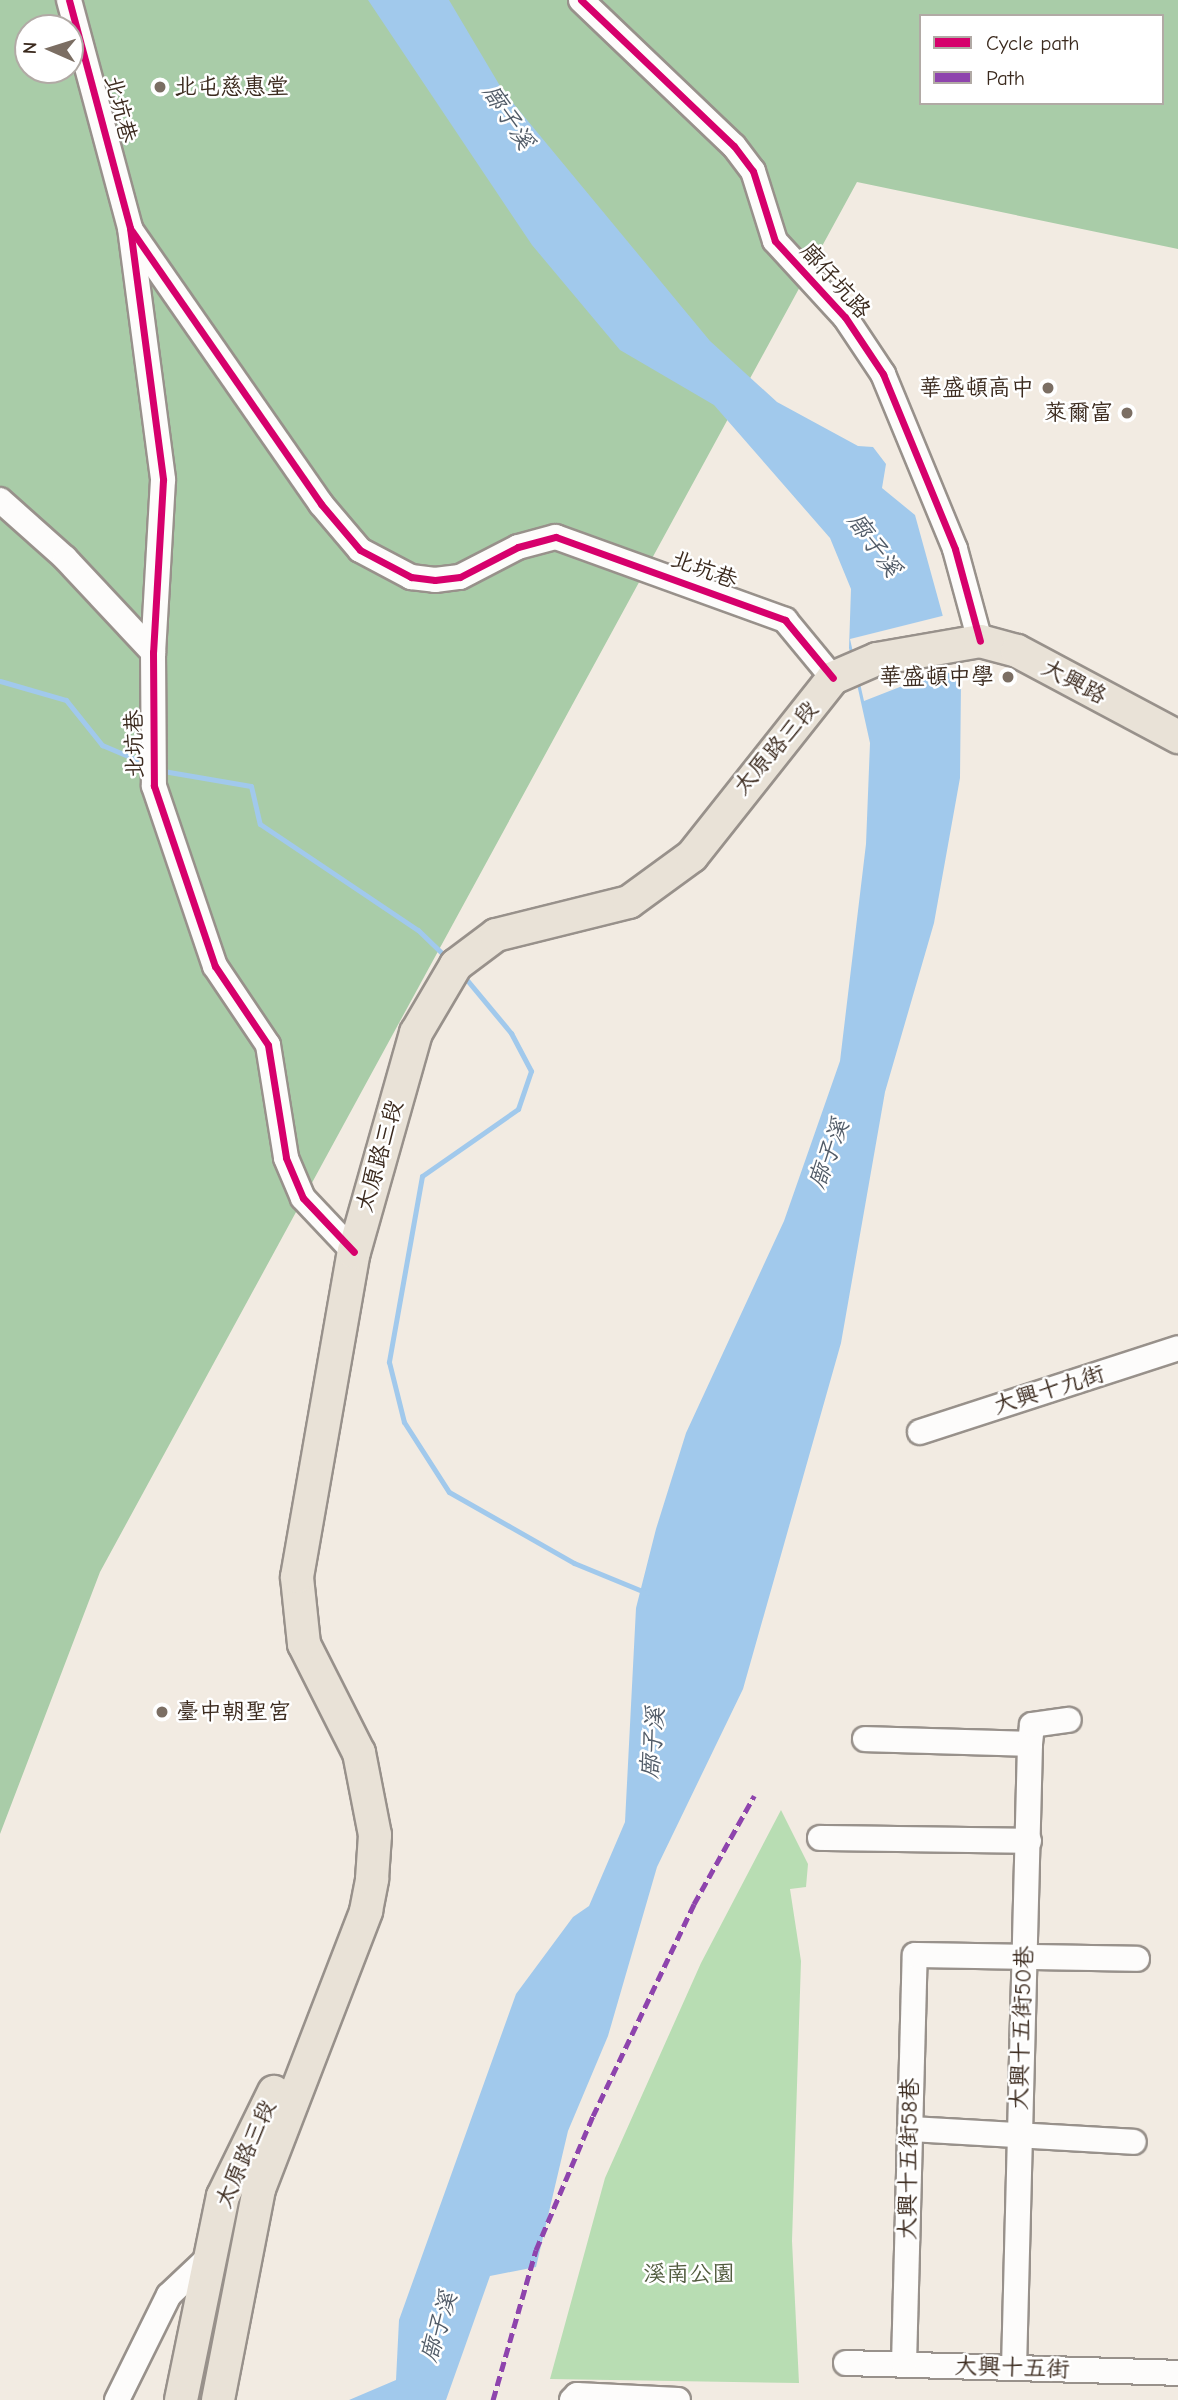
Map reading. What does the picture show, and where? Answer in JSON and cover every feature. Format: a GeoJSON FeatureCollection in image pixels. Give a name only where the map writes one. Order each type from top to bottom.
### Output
{"type":"FeatureCollection","features":[{"type":"Feature","properties":{"kind":"main road"},"geometry":{"type":"LineString","coordinates":[[839,676],[898,652],[973,642]]}},
{"type":"Feature","properties":{"kind":"main road","name":"大興路"},"geometry":{"type":"LineString","coordinates":[[973,642],[1017,651],[1178,737]]}},
{"type":"Feature","properties":{"kind":"main road","name":"太原路三段"},"geometry":{"type":"LineString","coordinates":[[181,2400],[205,2261],[223,2196],[342,1964],[366,1911],[375,1835],[359,1753],[316,1679],[296,1600],[354,1252],[416,1033],[452,971],[496,935],[629,902],[692,856],[839,676]]}},
{"type":"Feature","properties":{"kind":"main road","name":"太原路三段"},"geometry":{"type":"LineString","coordinates":[[218,2400],[259,2189],[342,1964]]}},
{"type":"Feature","properties":{"kind":"street","name":"北坑巷"},"geometry":{"type":"LineString","coordinates":[[69,0],[130,228],[163,480],[153,652],[154,786],[215,966],[268,1045],[286,1158],[303,1198],[354,1252]]}},
{"type":"Feature","properties":{"kind":"street","name":"廍仔坑路"},"geometry":{"type":"LineString","coordinates":[[581,0],[734,146],[753,171],[775,241],[845,317],[883,374],[955,549],[973,642]]}},
{"type":"Feature","properties":{"kind":"street","name":"北坑巷"},"geometry":{"type":"LineString","coordinates":[[130,228],[321,504],[360,550],[411,577],[435,580],[460,577],[517,547],[556,537],[785,620],[839,676]]}},
{"type":"Feature","properties":{"kind":"street"},"geometry":{"type":"LineString","coordinates":[[0,500],[65,558],[153,652]]}},
{"type":"Feature","properties":{"kind":"street","name":"大興十九街"},"geometry":{"type":"LineString","coordinates":[[920,1432],[1178,1348]]}},
{"type":"Feature","properties":{"kind":"street"},"geometry":{"type":"LineString","coordinates":[[865,1739],[1030,1744],[1032,1725],[1069,1720]]}},
{"type":"Feature","properties":{"kind":"street","name":"大興十五街50巷"},"geometry":{"type":"LineString","coordinates":[[1014,2368],[1030,1744]]}},
{"type":"Feature","properties":{"kind":"street"},"geometry":{"type":"LineString","coordinates":[[820,1838],[1029,1842]]}},
{"type":"Feature","properties":{"kind":"street","name":"大興十五街58巷"},"geometry":{"type":"LineString","coordinates":[[904,2364],[915,1955],[1025,1956]]}},
{"type":"Feature","properties":{"kind":"street"},"geometry":{"type":"LineString","coordinates":[[1025,1956],[1137,1959]]}},
{"type":"Feature","properties":{"kind":"street"},"geometry":{"type":"LineString","coordinates":[[910,2129],[1134,2142]]}},
{"type":"Feature","properties":{"kind":"street"},"geometry":{"type":"LineString","coordinates":[[117,2400],[169,2295],[205,2261]]}},
{"type":"Feature","properties":{"kind":"street","name":"大興十五街"},"geometry":{"type":"LineString","coordinates":[[846,2363],[1178,2373]]}},
{"type":"Feature","properties":{"kind":"street"},"geometry":{"type":"LineString","coordinates":[[574,2397],[678,2400]]}},
{"type":"Feature","properties":{"kind":"green space"},"geometry":{"type":"Polygon","coordinates":[[[0,0],[1178,0],[1178,249],[857,182],[100,1572],[0,1834],[0,0]]]}},
{"type":"Feature","properties":{"kind":"green space","name":"溪南公園"},"geometry":{"type":"Polygon","coordinates":[[[781,1810],[808,1864],[806,1887],[790,1889],[801,1961],[792,2241],[799,2383],[550,2379],[605,2178],[701,1963],[781,1810]]]}},
{"type":"Feature","properties":{"kind":"water","name":"廍子溪"},"geometry":{"type":"Polygon","coordinates":[[[368,0],[449,0],[503,91],[710,341],[777,402],[858,446],[873,447],[886,464],[882,488],[915,515],[961,682],[960,778],[934,923],[885,1092],[841,1343],[743,1689],[657,1867],[608,2036],[568,2131],[536,2267],[490,2276],[446,2400],[349,2400],[396,2380],[399,2320],[516,1994],[573,1917],[589,1906],[625,1822],[636,1608],[656,1529],[686,1433],[784,1221],[840,1061],[866,844],[870,743],[849,648],[851,589],[830,538],[714,405],[620,350],[532,245],[368,0]]]}},
{"type":"Feature","properties":{"kind":"pier"},"geometry":{"type":"Polygon","coordinates":[[[946,615],[962,672],[933,674],[864,701],[850,639],[946,615]]]}},
{"type":"Feature","properties":{"kind":"waterway"},"geometry":{"type":"LineString","coordinates":[[0,681],[66,700],[102,745],[147,764]]}},
{"type":"Feature","properties":{"kind":"waterway"},"geometry":{"type":"LineString","coordinates":[[163,771],[251,786],[260,824],[418,930],[448,959]]}},
{"type":"Feature","properties":{"kind":"waterway"},"geometry":{"type":"LineString","coordinates":[[462,974],[511,1033],[531,1071],[518,1109],[422,1176],[389,1362],[404,1422],[449,1492],[574,1563],[647,1593]]}},
{"type":"Feature","properties":{"kind":"marked path"},"geometry":{"type":"LineString","coordinates":[[493,2400],[536,2250],[593,2116],[694,1904],[754,1796]]}},
{"type":"Feature","properties":{"kind":"cycle path"},"geometry":{"type":"LineString","coordinates":[[69,0],[130,228],[163,480],[153,652],[154,786],[215,966],[268,1045],[286,1158],[303,1198],[354,1252]]}},
{"type":"Feature","properties":{"kind":"cycle path"},"geometry":{"type":"LineString","coordinates":[[581,0],[734,146],[753,171],[775,241],[845,317],[883,374],[955,549],[980,641]]}},
{"type":"Feature","properties":{"kind":"cycle path"},"geometry":{"type":"LineString","coordinates":[[132,231],[321,504],[360,550],[411,577],[435,580],[460,577],[518,547],[556,537],[785,620],[833,678]]}},
{"type":"Feature","properties":{"kind":"place","name":"北屯慈惠堂"},"geometry":{"type":"Point","coordinates":[160,87]}},
{"type":"Feature","properties":{"kind":"place","name":"華盛頓高中"},"geometry":{"type":"Point","coordinates":[1048,388]}},
{"type":"Feature","properties":{"kind":"place","name":"萊爾富"},"geometry":{"type":"Point","coordinates":[1127,413]}},
{"type":"Feature","properties":{"kind":"place","name":"華盛頓中學"},"geometry":{"type":"Point","coordinates":[1008,677]}},
{"type":"Feature","properties":{"kind":"place","name":"臺中朝聖宮"},"geometry":{"type":"Point","coordinates":[162,1712]}}]}
